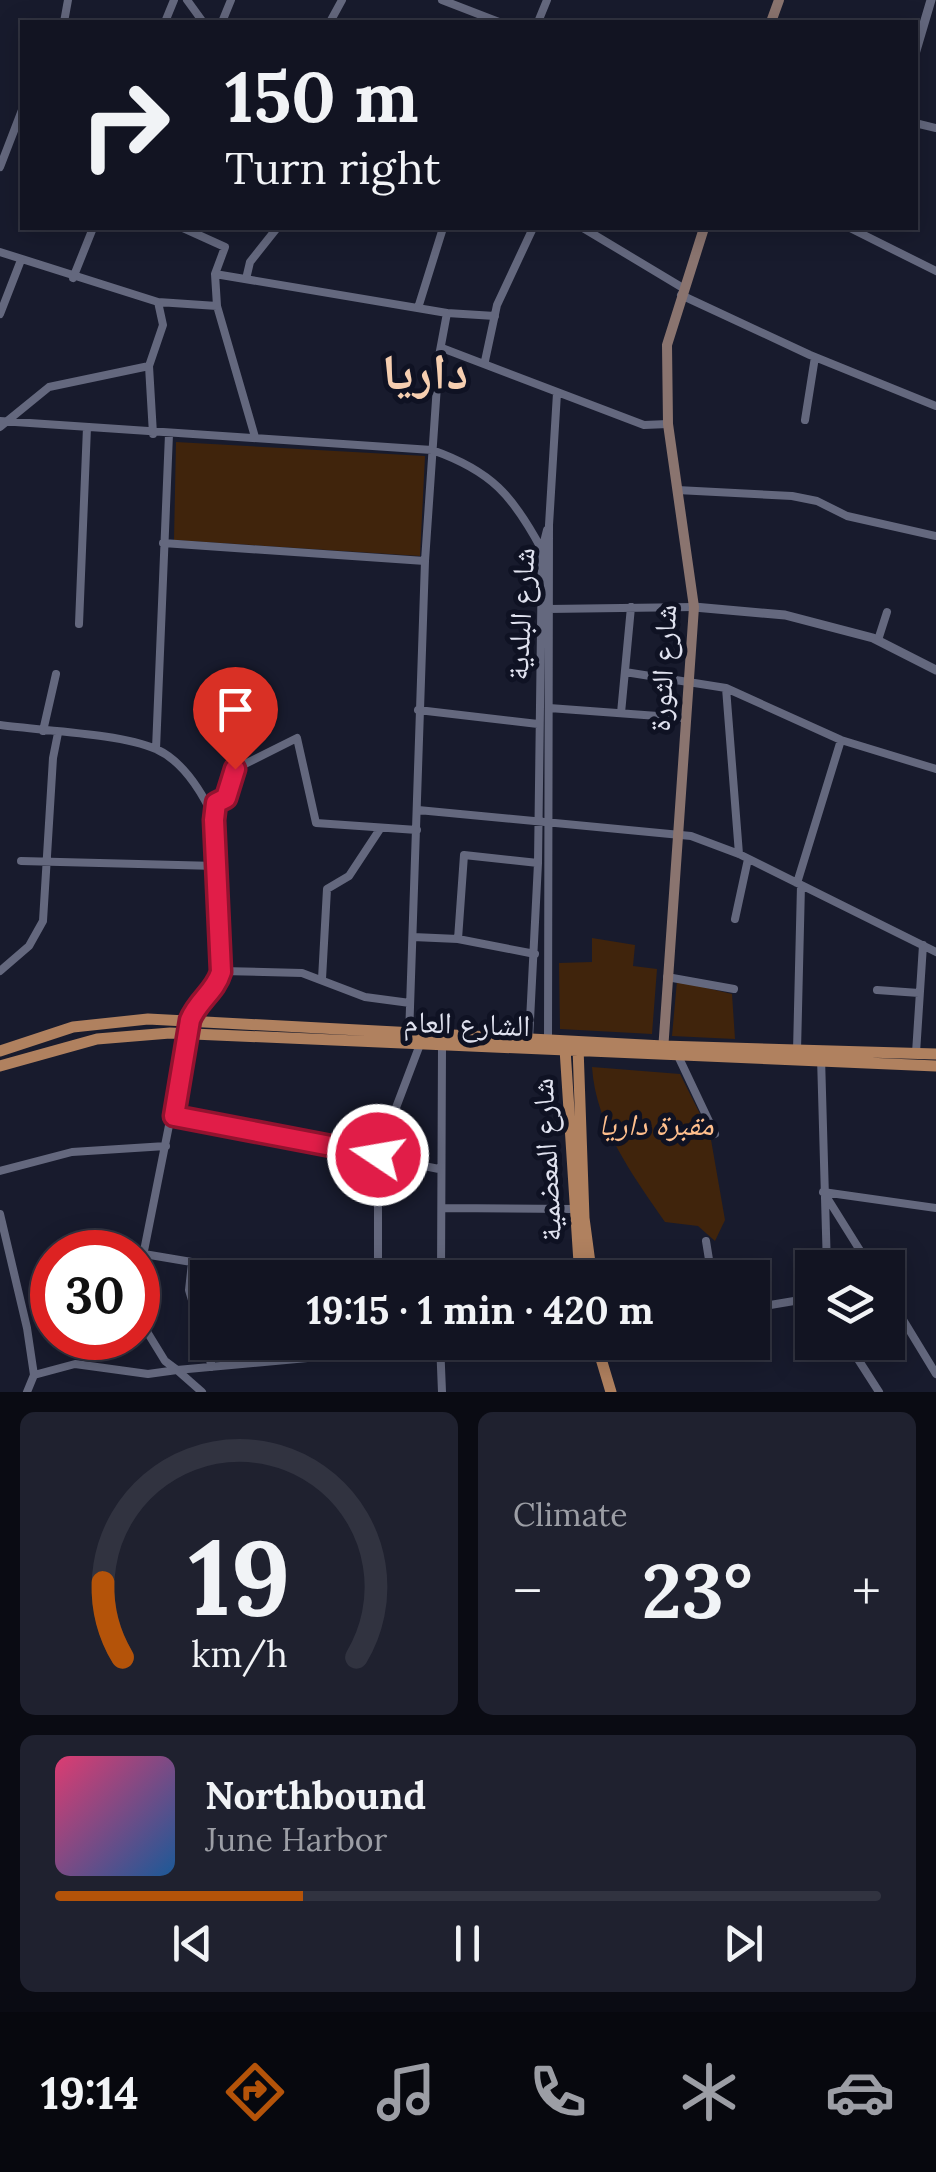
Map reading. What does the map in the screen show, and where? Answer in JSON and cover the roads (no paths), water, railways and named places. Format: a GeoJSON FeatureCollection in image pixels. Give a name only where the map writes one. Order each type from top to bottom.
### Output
{"type":"FeatureCollection","features":[{"type":"Feature","properties":{"kind":"main road","name":"شارع الثورة"},"geometry":{"type":"LineString","coordinates":[[663,1052],[694,607],[668,424],[667,345],[703,230]]}},
{"type":"Feature","properties":{"kind":"main road","name":"الشارع العام"},"geometry":{"type":"LineString","coordinates":[[0,1051],[72,1028],[190,1020],[442,1048],[529,1045]]}},
{"type":"Feature","properties":{"kind":"main road","name":"الشارع العام"},"geometry":{"type":"LineString","coordinates":[[0,1066],[96,1040],[188,1034],[821,1057],[936,1066]]}},
{"type":"Feature","properties":{"kind":"main road","name":"شارع المعضمية"},"geometry":{"type":"LineString","coordinates":[[571,1047],[572,1208],[578,1260]]}},
{"type":"Feature","properties":{"kind":"main road","name":"شارع المعضمية"},"geometry":{"type":"LineString","coordinates":[[571,1047],[590,1260]]}},
{"type":"Feature","properties":{"kind":"main road","name":"الشارع العام"},"geometry":{"type":"LineString","coordinates":[[663,1052],[678,1058],[797,1056]]}},
{"type":"Feature","properties":{"kind":"main road"},"geometry":{"type":"LineString","coordinates":[[821,1057],[936,1054]]}},
{"type":"Feature","properties":{"kind":"main road"},"geometry":{"type":"LineString","coordinates":[[602,1360],[614,1392]]}},
{"type":"Feature","properties":{"kind":"main road"},"geometry":{"type":"LineString","coordinates":[[608,1360],[614,1392]]}},
{"type":"Feature","properties":{"kind":"street"},"geometry":{"type":"LineString","coordinates":[[442,0],[491,20]]}},
{"type":"Feature","properties":{"kind":"street"},"geometry":{"type":"LineString","coordinates":[[918,44],[931,0]]}},
{"type":"Feature","properties":{"kind":"street"},"geometry":{"type":"LineString","coordinates":[[0,167],[20,115]]}},
{"type":"Feature","properties":{"kind":"street"},"geometry":{"type":"LineString","coordinates":[[74,278],[93,230]]}},
{"type":"Feature","properties":{"kind":"street"},"geometry":{"type":"LineString","coordinates":[[188,230],[226,247],[215,274],[217,306],[255,437]]}},
{"type":"Feature","properties":{"kind":"street"},"geometry":{"type":"LineString","coordinates":[[246,279],[250,262],[275,230]]}},
{"type":"Feature","properties":{"kind":"street"},"geometry":{"type":"LineString","coordinates":[[418,308],[442,230]]}},
{"type":"Feature","properties":{"kind":"street"},"geometry":{"type":"LineString","coordinates":[[486,361],[494,316],[531,230]]}},
{"type":"Feature","properties":{"kind":"street"},"geometry":{"type":"LineString","coordinates":[[587,230],[682,291],[815,357],[936,406]]}},
{"type":"Feature","properties":{"kind":"street"},"geometry":{"type":"LineString","coordinates":[[854,230],[936,271]]}},
{"type":"Feature","properties":{"kind":"street"},"geometry":{"type":"LineString","coordinates":[[0,252],[158,302],[217,306]]}},
{"type":"Feature","properties":{"kind":"street"},"geometry":{"type":"LineString","coordinates":[[0,314],[20,260]]}},
{"type":"Feature","properties":{"kind":"street"},"geometry":{"type":"LineString","coordinates":[[215,274],[447,313],[494,316]]}},
{"type":"Feature","properties":{"kind":"street"},"geometry":{"type":"LineString","coordinates":[[153,434],[149,366],[163,325],[158,302]]}},
{"type":"Feature","properties":{"kind":"street"},"geometry":{"type":"LineString","coordinates":[[378,1260],[378,1155],[413,1042],[410,1004],[418,710],[432,450],[447,313]]}},
{"type":"Feature","properties":{"kind":"street"},"geometry":{"type":"LineString","coordinates":[[442,348],[486,361],[557,393],[644,425],[668,424]]}},
{"type":"Feature","properties":{"kind":"street"},"geometry":{"type":"LineString","coordinates":[[805,420],[815,357]]}},
{"type":"Feature","properties":{"kind":"street"},"geometry":{"type":"LineString","coordinates":[[3,423],[49,387],[149,366]]}},
{"type":"Feature","properties":{"kind":"street"},"geometry":{"type":"LineString","coordinates":[[549,526],[557,393]]}},
{"type":"Feature","properties":{"kind":"street"},"geometry":{"type":"LineString","coordinates":[[3,423],[432,450],[460,460],[508,493],[542,550]]}},
{"type":"Feature","properties":{"kind":"street"},"geometry":{"type":"LineString","coordinates":[[79,624],[86,427]]}},
{"type":"Feature","properties":{"kind":"street"},"geometry":{"type":"LineString","coordinates":[[156,749],[169,434]]}},
{"type":"Feature","properties":{"kind":"street"},"geometry":{"type":"LineString","coordinates":[[677,490],[792,496],[817,501],[846,516],[936,536]]}},
{"type":"Feature","properties":{"kind":"street","name":"شارع البلدية"},"geometry":{"type":"LineString","coordinates":[[548,1046],[549,708],[542,550],[549,526]]}},
{"type":"Feature","properties":{"kind":"street","name":"شارع البلدية"},"geometry":{"type":"LineString","coordinates":[[529,1045],[538,863],[538,724],[549,526]]}},
{"type":"Feature","properties":{"kind":"street"},"geometry":{"type":"LineString","coordinates":[[163,542],[426,561]]}},
{"type":"Feature","properties":{"kind":"street"},"geometry":{"type":"LineString","coordinates":[[546,609],[694,607],[785,615],[878,640],[936,670]]}},
{"type":"Feature","properties":{"kind":"street"},"geometry":{"type":"LineString","coordinates":[[620,712],[631,608]]}},
{"type":"Feature","properties":{"kind":"street"},"geometry":{"type":"LineString","coordinates":[[878,640],[887,612]]}},
{"type":"Feature","properties":{"kind":"street"},"geometry":{"type":"LineString","coordinates":[[624,672],[726,688],[842,740],[936,769]]}},
{"type":"Feature","properties":{"kind":"street"},"geometry":{"type":"LineString","coordinates":[[44,731],[56,674]]}},
{"type":"Feature","properties":{"kind":"street"},"geometry":{"type":"LineString","coordinates":[[726,688],[743,856],[735,919]]}},
{"type":"Feature","properties":{"kind":"street"},"geometry":{"type":"LineString","coordinates":[[549,708],[685,718]]}},
{"type":"Feature","properties":{"kind":"street"},"geometry":{"type":"LineString","coordinates":[[418,710],[538,724]]}},
{"type":"Feature","properties":{"kind":"street"},"geometry":{"type":"LineString","coordinates":[[0,725],[156,749],[181,768],[205,797],[214,820]]}},
{"type":"Feature","properties":{"kind":"street"},"geometry":{"type":"LineString","coordinates":[[0,971],[29,946],[43,922],[52,758],[58,733]]}},
{"type":"Feature","properties":{"kind":"street"},"geometry":{"type":"LineString","coordinates":[[149,1230],[190,1020],[195,1007],[216,988],[221,972],[214,820],[216,803],[226,798],[235,769],[297,738],[316,824],[417,830]]}},
{"type":"Feature","properties":{"kind":"street"},"geometry":{"type":"LineString","coordinates":[[797,1056],[799,884],[842,740]]}},
{"type":"Feature","properties":{"kind":"street"},"geometry":{"type":"LineString","coordinates":[[418,810],[676,834],[743,856],[936,952]]}},
{"type":"Feature","properties":{"kind":"street"},"geometry":{"type":"LineString","coordinates":[[322,978],[327,889],[349,876],[380,828]]}},
{"type":"Feature","properties":{"kind":"street"},"geometry":{"type":"LineString","coordinates":[[458,939],[464,855],[538,863]]}},
{"type":"Feature","properties":{"kind":"street"},"geometry":{"type":"LineString","coordinates":[[22,861],[217,866]]}},
{"type":"Feature","properties":{"kind":"street"},"geometry":{"type":"LineString","coordinates":[[413,937],[458,939],[535,954]]}},
{"type":"Feature","properties":{"kind":"street"},"geometry":{"type":"LineString","coordinates":[[916,1053],[922,945]]}},
{"type":"Feature","properties":{"kind":"street"},"geometry":{"type":"LineString","coordinates":[[221,972],[302,973],[365,997],[410,1004]]}},
{"type":"Feature","properties":{"kind":"street"},"geometry":{"type":"LineString","coordinates":[[667,977],[734,989]]}},
{"type":"Feature","properties":{"kind":"street"},"geometry":{"type":"LineString","coordinates":[[877,990],[919,993]]}},
{"type":"Feature","properties":{"kind":"street"},"geometry":{"type":"LineString","coordinates":[[530,1019],[549,1022]]}},
{"type":"Feature","properties":{"kind":"street"},"geometry":{"type":"LineString","coordinates":[[441,1260],[442,1048]]}},
{"type":"Feature","properties":{"kind":"street"},"geometry":{"type":"LineString","coordinates":[[821,1057],[826,1250]]}},
{"type":"Feature","properties":{"kind":"street"},"geometry":{"type":"LineString","coordinates":[[678,1058],[715,1134]]}},
{"type":"Feature","properties":{"kind":"street"},"geometry":{"type":"LineString","coordinates":[[174,1116],[439,1168]]}},
{"type":"Feature","properties":{"kind":"street"},"geometry":{"type":"LineString","coordinates":[[0,1170],[72,1152],[166,1146]]}},
{"type":"Feature","properties":{"kind":"street"},"geometry":{"type":"LineString","coordinates":[[824,1192],[936,1208]]}},
{"type":"Feature","properties":{"kind":"street"},"geometry":{"type":"LineString","coordinates":[[824,1192],[859,1250]]}},
{"type":"Feature","properties":{"kind":"street"},"geometry":{"type":"LineString","coordinates":[[442,1208],[572,1208]]}},
{"type":"Feature","properties":{"kind":"street"},"geometry":{"type":"LineString","coordinates":[[0,1214],[28,1328],[34,1376],[27,1392]]}},
{"type":"Feature","properties":{"kind":"street"},"geometry":{"type":"LineString","coordinates":[[706,1241],[709,1260]]}},
{"type":"Feature","properties":{"kind":"street"},"geometry":{"type":"LineString","coordinates":[[160,1257],[190,1263]]}},
{"type":"Feature","properties":{"kind":"street"},"geometry":{"type":"LineString","coordinates":[[770,1305],[795,1301]]}},
{"type":"Feature","properties":{"kind":"street"},"geometry":{"type":"LineString","coordinates":[[905,1323],[936,1374]]}},
{"type":"Feature","properties":{"kind":"street"},"geometry":{"type":"LineString","coordinates":[[160,1354],[202,1392]]}},
{"type":"Feature","properties":{"kind":"street"},"geometry":{"type":"LineString","coordinates":[[210,1360],[212,1367]]}},
{"type":"Feature","properties":{"kind":"street"},"geometry":{"type":"LineString","coordinates":[[34,1376],[74,1364],[148,1374],[286,1360]]}},
{"type":"Feature","properties":{"kind":"street"},"geometry":{"type":"LineString","coordinates":[[441,1360],[442,1392]]}},
{"type":"Feature","properties":{"kind":"street"},"geometry":{"type":"LineString","coordinates":[[859,1360],[879,1392]]}},
{"type":"Feature","properties":{"kind":"district","name":"داريا"},"geometry":{"type":"Point","coordinates":[425,371]}},
{"type":"Feature","properties":{"kind":"park label","name":"مقبرة داريا"},"geometry":{"type":"Point","coordinates":[656,1124]}}]}
